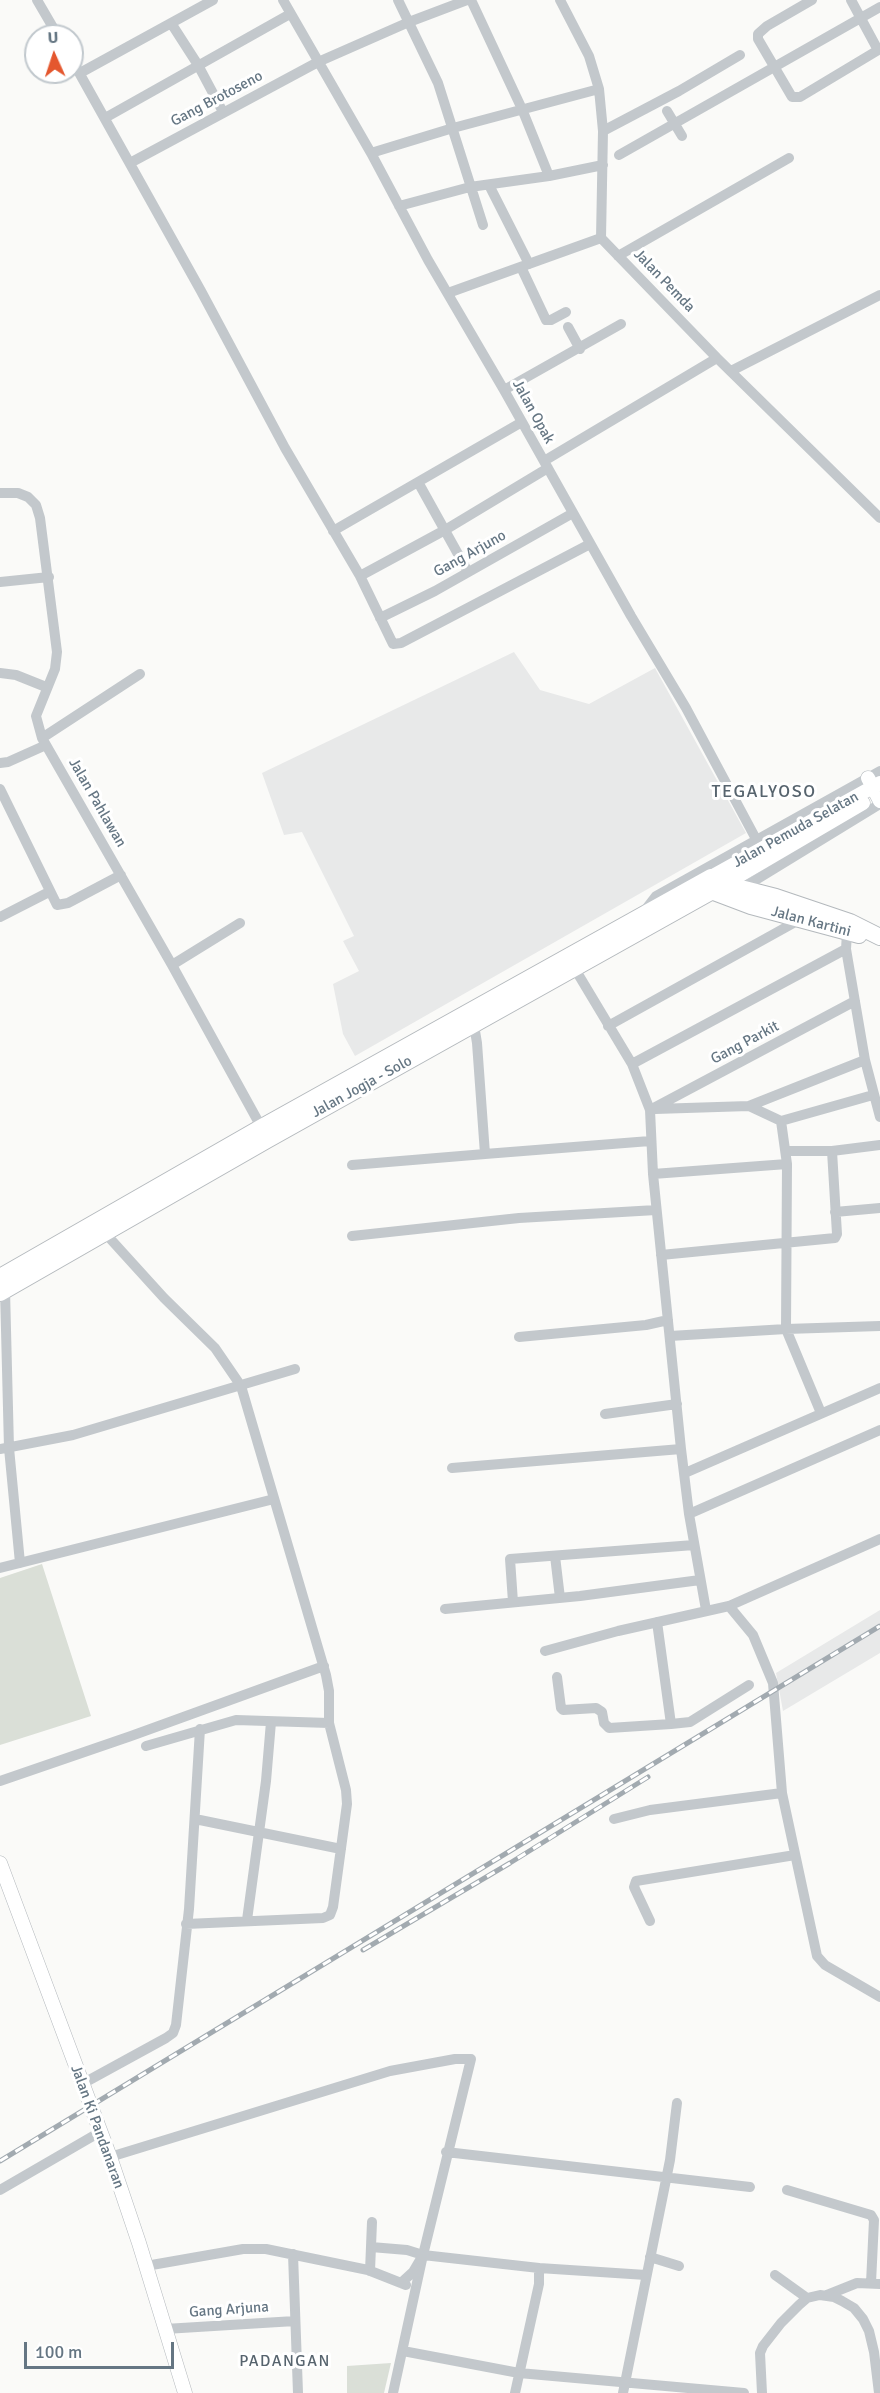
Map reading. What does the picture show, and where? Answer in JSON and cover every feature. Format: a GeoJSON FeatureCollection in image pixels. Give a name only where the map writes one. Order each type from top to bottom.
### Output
{"type":"FeatureCollection","features":[{"type":"Feature","properties":{"kind":"highway","name":"Jalan Kartini"},"geometry":{"type":"LineString","coordinates":[[721,888],[776,897],[850,922],[880,938]]}},
{"type":"Feature","properties":{"kind":"highway","name":"Jalan Kartini"},"geometry":{"type":"LineString","coordinates":[[721,888],[846,941],[880,938]]}},
{"type":"Feature","properties":{"kind":"highway","name":"Jalan Jogja - Solo"},"geometry":{"type":"LineString","coordinates":[[471,1020],[644,913],[721,888]]}},
{"type":"Feature","properties":{"kind":"highway","name":"Jalan Jogja - Solo"},"geometry":{"type":"LineString","coordinates":[[2,1287],[265,1133],[471,1020],[575,969],[721,888]]}},
{"type":"Feature","properties":{"kind":"highway","name":"Jalan Jogja - Solo"},"geometry":{"type":"LineString","coordinates":[[2,1287],[105,1233],[265,1133]]}},
{"type":"Feature","properties":{"kind":"main road","name":"Jalan Pemuda Selatan"},"geometry":{"type":"LineString","coordinates":[[721,888],[761,850],[833,809],[877,789]]}},
{"type":"Feature","properties":{"kind":"main road","name":"Jalan Ki Pandanaran"},"geometry":{"type":"LineString","coordinates":[[0,1863],[110,2157],[185,2393]]}},
{"type":"Feature","properties":{"kind":"street"},"geometry":{"type":"LineString","coordinates":[[37,0],[51,24]]}},
{"type":"Feature","properties":{"kind":"street"},"geometry":{"type":"LineString","coordinates":[[84,72],[213,0]]}},
{"type":"Feature","properties":{"kind":"street","name":"Jalan Opak"},"geometry":{"type":"LineString","coordinates":[[283,0],[371,153],[447,293],[708,746],[761,850]]}},
{"type":"Feature","properties":{"kind":"street"},"geometry":{"type":"LineString","coordinates":[[398,0],[438,83],[483,225]]}},
{"type":"Feature","properties":{"kind":"street"},"geometry":{"type":"LineString","coordinates":[[447,293],[601,238],[603,131],[599,89],[589,56],[560,0]]}},
{"type":"Feature","properties":{"kind":"street"},"geometry":{"type":"LineString","coordinates":[[812,0],[767,26],[758,34],[758,39],[792,97],[797,98],[879,50],[851,0]]}},
{"type":"Feature","properties":{"kind":"street"},"geometry":{"type":"LineString","coordinates":[[463,1],[522,109],[549,176]]}},
{"type":"Feature","properties":{"kind":"street","name":"Gang Brotoseno"},"geometry":{"type":"LineString","coordinates":[[130,163],[318,62],[463,1]]}},
{"type":"Feature","properties":{"kind":"street"},"geometry":{"type":"LineString","coordinates":[[619,155],[774,65],[880,7]]}},
{"type":"Feature","properties":{"kind":"street"},"geometry":{"type":"LineString","coordinates":[[105,118],[290,14]]}},
{"type":"Feature","properties":{"kind":"street"},"geometry":{"type":"LineString","coordinates":[[171,23],[198,65],[223,112]]}},
{"type":"Feature","properties":{"kind":"street"},"geometry":{"type":"LineString","coordinates":[[603,131],[670,97],[740,55]]}},
{"type":"Feature","properties":{"kind":"street"},"geometry":{"type":"LineString","coordinates":[[84,81],[281,441],[360,576],[393,644],[401,643],[590,544]]}},
{"type":"Feature","properties":{"kind":"street"},"geometry":{"type":"LineString","coordinates":[[371,153],[453,128],[599,89]]}},
{"type":"Feature","properties":{"kind":"street"},"geometry":{"type":"LineString","coordinates":[[668,111],[682,136]]}},
{"type":"Feature","properties":{"kind":"street"},"geometry":{"type":"LineString","coordinates":[[618,255],[789,158]]}},
{"type":"Feature","properties":{"kind":"street"},"geometry":{"type":"LineString","coordinates":[[399,206],[470,187],[549,176],[603,165]]}},
{"type":"Feature","properties":{"kind":"street"},"geometry":{"type":"LineString","coordinates":[[489,184],[525,265],[546,320],[567,312]]}},
{"type":"Feature","properties":{"kind":"street","name":"Jalan Pemda"},"geometry":{"type":"LineString","coordinates":[[601,238],[717,358],[880,518]]}},
{"type":"Feature","properties":{"kind":"street"},"geometry":{"type":"LineString","coordinates":[[731,371],[880,294]]}},
{"type":"Feature","properties":{"kind":"street"},"geometry":{"type":"LineString","coordinates":[[504,390],[621,324]]}},
{"type":"Feature","properties":{"kind":"street"},"geometry":{"type":"LineString","coordinates":[[568,327],[580,349]]}},
{"type":"Feature","properties":{"kind":"street"},"geometry":{"type":"LineString","coordinates":[[360,576],[445,530],[717,358]]}},
{"type":"Feature","properties":{"kind":"street"},"geometry":{"type":"LineString","coordinates":[[333,531],[522,422]]}},
{"type":"Feature","properties":{"kind":"street"},"geometry":{"type":"LineString","coordinates":[[418,482],[468,572]]}},
{"type":"Feature","properties":{"kind":"street","name":"Jalan Pahlawan"},"geometry":{"type":"LineString","coordinates":[[0,493],[18,493],[28,497],[36,505],[40,518],[57,652],[55,669],[36,716],[44,741],[265,1133]]}},
{"type":"Feature","properties":{"kind":"street","name":"Gang Arjuno"},"geometry":{"type":"LineString","coordinates":[[380,618],[573,513]]}},
{"type":"Feature","properties":{"kind":"street"},"geometry":{"type":"LineString","coordinates":[[0,582],[49,577]]}},
{"type":"Feature","properties":{"kind":"street"},"geometry":{"type":"LineString","coordinates":[[0,673],[16,675],[46,687]]}},
{"type":"Feature","properties":{"kind":"street"},"geometry":{"type":"LineString","coordinates":[[0,763],[8,762],[44,741],[140,674]]}},
{"type":"Feature","properties":{"kind":"street"},"geometry":{"type":"LineString","coordinates":[[0,789],[5,812],[57,905],[63,906],[121,875]]}},
{"type":"Feature","properties":{"kind":"street"},"geometry":{"type":"LineString","coordinates":[[644,913],[656,896],[761,850],[833,809],[877,789]]}},
{"type":"Feature","properties":{"kind":"street"},"geometry":{"type":"LineString","coordinates":[[721,888],[877,789]]}},
{"type":"Feature","properties":{"kind":"street"},"geometry":{"type":"LineString","coordinates":[[0,917],[49,892]]}},
{"type":"Feature","properties":{"kind":"street"},"geometry":{"type":"LineString","coordinates":[[608,1026],[799,920]]}},
{"type":"Feature","properties":{"kind":"street"},"geometry":{"type":"LineString","coordinates":[[172,965],[240,923]]}},
{"type":"Feature","properties":{"kind":"street"},"geometry":{"type":"LineString","coordinates":[[633,1064],[846,941],[865,1060],[880,1117]]}},
{"type":"Feature","properties":{"kind":"street"},"geometry":{"type":"LineString","coordinates":[[575,969],[633,1064],[651,1109],[650,1141],[681,1449],[689,1514],[706,1610]]}},
{"type":"Feature","properties":{"kind":"street","name":"Gang Parkit"},"geometry":{"type":"LineString","coordinates":[[651,1109],[855,1001]]}},
{"type":"Feature","properties":{"kind":"street"},"geometry":{"type":"LineString","coordinates":[[471,1020],[485,1154]]}},
{"type":"Feature","properties":{"kind":"street"},"geometry":{"type":"LineString","coordinates":[[651,1109],[749,1106],[865,1060]]}},
{"type":"Feature","properties":{"kind":"street"},"geometry":{"type":"LineString","coordinates":[[749,1106],[781,1121],[873,1095]]}},
{"type":"Feature","properties":{"kind":"street"},"geometry":{"type":"LineString","coordinates":[[781,1121],[787,1164],[786,1329],[821,1413]]}},
{"type":"Feature","properties":{"kind":"street"},"geometry":{"type":"LineString","coordinates":[[352,1165],[650,1141]]}},
{"type":"Feature","properties":{"kind":"street"},"geometry":{"type":"LineString","coordinates":[[786,1151],[832,1150],[880,1145]]}},
{"type":"Feature","properties":{"kind":"street"},"geometry":{"type":"LineString","coordinates":[[661,1256],[836,1237],[832,1150]]}},
{"type":"Feature","properties":{"kind":"street"},"geometry":{"type":"LineString","coordinates":[[653,1174],[787,1164]]}},
{"type":"Feature","properties":{"kind":"street"},"geometry":{"type":"LineString","coordinates":[[835,1212],[880,1208]]}},
{"type":"Feature","properties":{"kind":"street"},"geometry":{"type":"LineString","coordinates":[[352,1236],[519,1218],[657,1210]]}},
{"type":"Feature","properties":{"kind":"street"},"geometry":{"type":"LineString","coordinates":[[105,1233],[164,1298],[215,1348],[241,1386],[324,1666],[329,1691],[329,1723],[346,1790],[347,1804],[330,1915],[323,1918],[186,1924]]}},
{"type":"Feature","properties":{"kind":"street"},"geometry":{"type":"LineString","coordinates":[[2,1287],[4,1449],[20,1563]]}},
{"type":"Feature","properties":{"kind":"street"},"geometry":{"type":"LineString","coordinates":[[519,1337],[646,1325],[668,1320]]}},
{"type":"Feature","properties":{"kind":"street"},"geometry":{"type":"LineString","coordinates":[[670,1336],[880,1326]]}},
{"type":"Feature","properties":{"kind":"street"},"geometry":{"type":"LineString","coordinates":[[4,1449],[73,1435],[295,1369]]}},
{"type":"Feature","properties":{"kind":"street"},"geometry":{"type":"LineString","coordinates":[[685,1473],[880,1388]]}},
{"type":"Feature","properties":{"kind":"street"},"geometry":{"type":"LineString","coordinates":[[605,1414],[677,1404]]}},
{"type":"Feature","properties":{"kind":"street"},"geometry":{"type":"LineString","coordinates":[[689,1514],[880,1430]]}},
{"type":"Feature","properties":{"kind":"street"},"geometry":{"type":"LineString","coordinates":[[452,1468],[681,1449]]}},
{"type":"Feature","properties":{"kind":"street"},"geometry":{"type":"LineString","coordinates":[[0,1568],[274,1499]]}},
{"type":"Feature","properties":{"kind":"street"},"geometry":{"type":"LineString","coordinates":[[545,1652],[574,1642],[729,1606],[880,1539]]}},
{"type":"Feature","properties":{"kind":"street"},"geometry":{"type":"LineString","coordinates":[[513,1602],[510,1559],[694,1545]]}},
{"type":"Feature","properties":{"kind":"street"},"geometry":{"type":"LineString","coordinates":[[555,1556],[560,1598]]}},
{"type":"Feature","properties":{"kind":"street"},"geometry":{"type":"LineString","coordinates":[[445,1609],[560,1598],[700,1580]]}},
{"type":"Feature","properties":{"kind":"street"},"geometry":{"type":"LineString","coordinates":[[729,1606],[753,1635],[773,1683],[782,1793],[817,1956],[825,1965],[880,1997]]}},
{"type":"Feature","properties":{"kind":"street"},"geometry":{"type":"LineString","coordinates":[[657,1622],[671,1724]]}},
{"type":"Feature","properties":{"kind":"street"},"geometry":{"type":"LineString","coordinates":[[0,1780],[324,1666]]}},
{"type":"Feature","properties":{"kind":"street"},"geometry":{"type":"LineString","coordinates":[[557,1677],[563,1710],[596,1708],[602,1712],[604,1723],[609,1728],[690,1722],[750,1685]]}},
{"type":"Feature","properties":{"kind":"street"},"geometry":{"type":"LineString","coordinates":[[146,1746],[236,1720],[329,1723]]}},
{"type":"Feature","properties":{"kind":"street"},"geometry":{"type":"LineString","coordinates":[[247,1920],[266,1781],[271,1722]]}},
{"type":"Feature","properties":{"kind":"street"},"geometry":{"type":"LineString","coordinates":[[82,2084],[173,2033],[176,2025],[195,1819],[200,1729]]}},
{"type":"Feature","properties":{"kind":"street"},"geometry":{"type":"LineString","coordinates":[[614,1819],[650,1810],[782,1793]]}},
{"type":"Feature","properties":{"kind":"street"},"geometry":{"type":"LineString","coordinates":[[195,1819],[340,1849]]}},
{"type":"Feature","properties":{"kind":"street"},"geometry":{"type":"LineString","coordinates":[[650,1921],[634,1887],[636,1881],[795,1855]]}},
{"type":"Feature","properties":{"kind":"street"},"geometry":{"type":"LineString","coordinates":[[110,2157],[390,2071],[455,2059],[471,2059],[446,2152],[393,2393]]}},
{"type":"Feature","properties":{"kind":"street"},"geometry":{"type":"LineString","coordinates":[[624,2388],[667,2177],[678,2103]]}},
{"type":"Feature","properties":{"kind":"street"},"geometry":{"type":"LineString","coordinates":[[0,2190],[100,2132]]}},
{"type":"Feature","properties":{"kind":"street"},"geometry":{"type":"LineString","coordinates":[[446,2152],[750,2187]]}},
{"type":"Feature","properties":{"kind":"street"},"geometry":{"type":"LineString","coordinates":[[787,2190],[871,2215],[874,2220],[875,2283],[851,2285],[827,2295]]}},
{"type":"Feature","properties":{"kind":"street"},"geometry":{"type":"LineString","coordinates":[[370,2271],[372,2222]]}},
{"type":"Feature","properties":{"kind":"street"},"geometry":{"type":"LineString","coordinates":[[371,2247],[539,2268],[646,2275]]}},
{"type":"Feature","properties":{"kind":"street"},"geometry":{"type":"LineString","coordinates":[[146,2266],[243,2249],[266,2249],[370,2271],[416,2289]]}},
{"type":"Feature","properties":{"kind":"street"},"geometry":{"type":"LineString","coordinates":[[292,2254],[298,2393]]}},
{"type":"Feature","properties":{"kind":"street"},"geometry":{"type":"LineString","coordinates":[[401,2283],[413,2272],[423,2255]]}},
{"type":"Feature","properties":{"kind":"street"},"geometry":{"type":"LineString","coordinates":[[650,2257],[679,2266]]}},
{"type":"Feature","properties":{"kind":"street"},"geometry":{"type":"LineString","coordinates":[[515,2393],[539,2284],[539,2268]]}},
{"type":"Feature","properties":{"kind":"street"},"geometry":{"type":"LineString","coordinates":[[775,2275],[803,2295],[827,2295],[842,2301],[859,2314],[877,2352],[879,2393]]}},
{"type":"Feature","properties":{"kind":"street"},"geometry":{"type":"LineString","coordinates":[[762,2393],[760,2353],[803,2295]]}},
{"type":"Feature","properties":{"kind":"street","name":"Gang Arjuna"},"geometry":{"type":"LineString","coordinates":[[165,2329],[295,2321]]}},
{"type":"Feature","properties":{"kind":"street"},"geometry":{"type":"LineString","coordinates":[[403,2350],[519,2373],[624,2388],[744,2393]]}},
{"type":"Feature","properties":{"kind":"shaded area"},"geometry":{"type":"Polygon","coordinates":[[[514,652],[540,690],[589,704],[655,668],[746,833],[355,1056],[343,1034],[333,984],[359,971],[343,941],[354,936],[302,832],[284,835],[262,773],[514,652]]]}},
{"type":"Feature","properties":{"kind":"shaded area"},"geometry":{"type":"Polygon","coordinates":[[[42,1564],[91,1716],[0,1745],[0,1578],[42,1564]]]}},
{"type":"Feature","properties":{"kind":"shaded area"},"geometry":{"type":"Polygon","coordinates":[[[880,1610],[880,1653],[783,1711],[776,1673],[880,1610]]]}},
{"type":"Feature","properties":{"kind":"shaded area"},"geometry":{"type":"Polygon","coordinates":[[[391,2363],[384,2393],[347,2393],[347,2366],[391,2363]]]}},
{"type":"Feature","properties":{"kind":"railway"},"geometry":{"type":"LineString","coordinates":[[0,2161],[880,1626]]}},
{"type":"Feature","properties":{"kind":"railway"},"geometry":{"type":"LineString","coordinates":[[363,1950],[510,1863],[648,1777]]}},
{"type":"Feature","properties":{"kind":"district","name":"TEGALYOSO"},"geometry":{"type":"Point","coordinates":[764,792]}},
{"type":"Feature","properties":{"kind":"district","name":"PADANGAN"},"geometry":{"type":"Point","coordinates":[285,2362]}}]}
